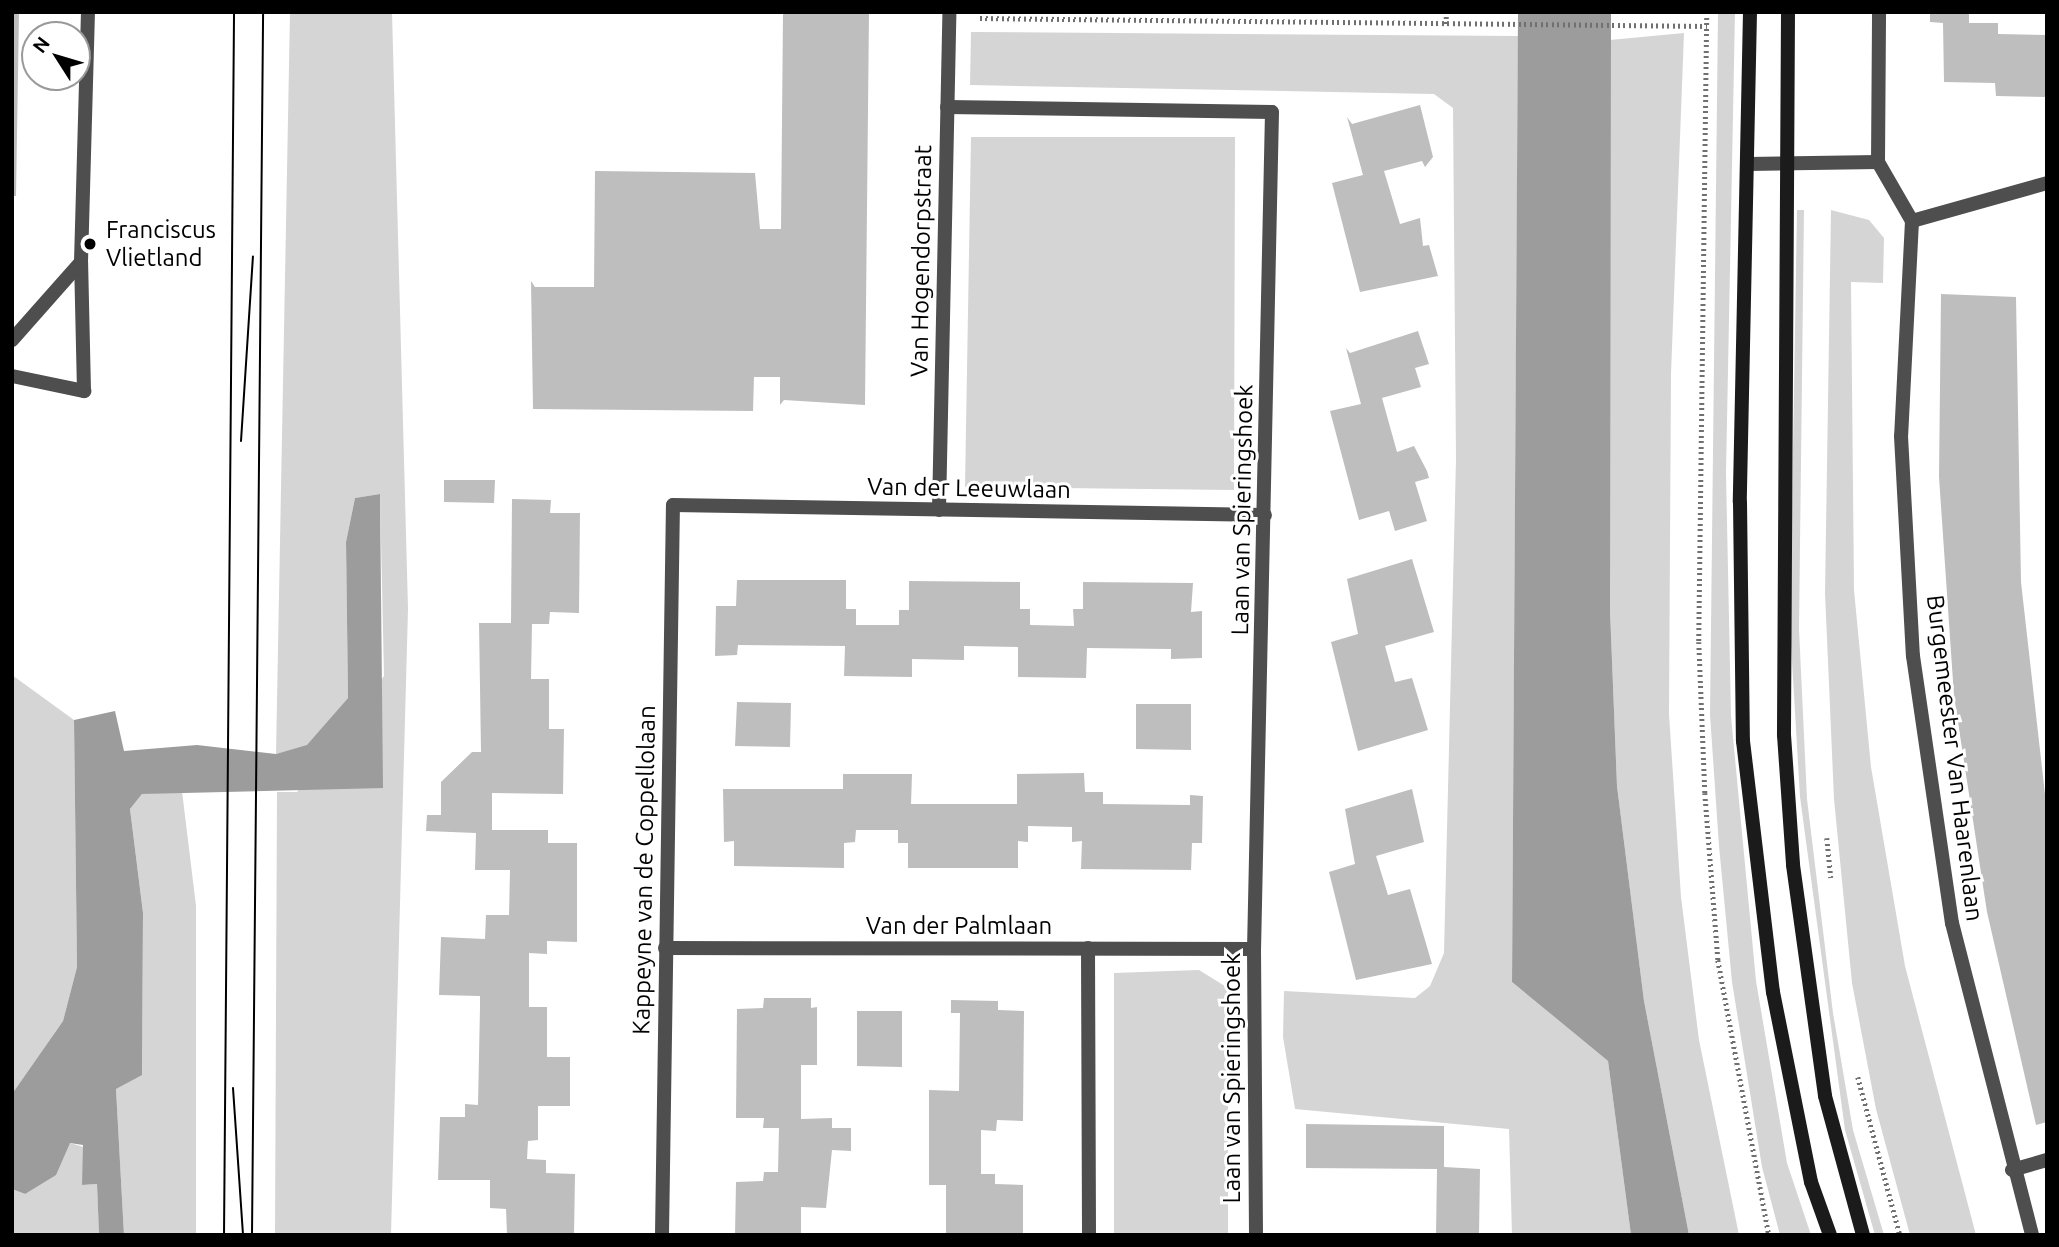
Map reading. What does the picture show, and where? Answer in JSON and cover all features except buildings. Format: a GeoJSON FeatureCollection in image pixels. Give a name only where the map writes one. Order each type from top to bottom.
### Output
{"type":"FeatureCollection","features":[{"type":"Feature","properties":{"kind":"main road"},"geometry":{"type":"LineString","coordinates":[[1750,12],[1740,502],[1743,741],[1773,992],[1811,1182],[1830,1235]]}},
{"type":"Feature","properties":{"kind":"main road"},"geometry":{"type":"LineString","coordinates":[[1788,12],[1782,491],[1790,826],[1825,1096],[1863,1235]]}},
{"type":"Feature","properties":{"kind":"street"},"geometry":{"type":"LineString","coordinates":[[12,376],[84,391],[80,262],[88,12]]}},
{"type":"Feature","properties":{"kind":"street"},"geometry":{"type":"LineString","coordinates":[[1879,12],[1878,162],[1912,221],[2047,183]]}},
{"type":"Feature","properties":{"kind":"street","name":"Van Hogendorpstraat"},"geometry":{"type":"LineString","coordinates":[[939,510],[948,15]]}},
{"type":"Feature","properties":{"kind":"street","name":"Laan van Spieringshoek"},"geometry":{"type":"LineString","coordinates":[[947,107],[1272,112],[1254,949],[1256,1235]]}},
{"type":"Feature","properties":{"kind":"street"},"geometry":{"type":"LineString","coordinates":[[1748,164],[1785,160],[1878,162]]}},
{"type":"Feature","properties":{"kind":"street","name":"Burgemeester Van Haarenlaan"},"geometry":{"type":"LineString","coordinates":[[1912,221],[1901,436],[1913,656],[1952,923],[2011,1170],[2032,1235]]}},
{"type":"Feature","properties":{"kind":"street"},"geometry":{"type":"LineString","coordinates":[[12,340],[80,262]]}},
{"type":"Feature","properties":{"kind":"street","name":"Van der Leeuwlaan"},"geometry":{"type":"LineString","coordinates":[[673,505],[1265,515]]}},
{"type":"Feature","properties":{"kind":"street","name":"Kappeyne van de Coppellolaan"},"geometry":{"type":"LineString","coordinates":[[662,1235],[673,505]]}},
{"type":"Feature","properties":{"kind":"street","name":"Van der Palmlaan"},"geometry":{"type":"LineString","coordinates":[[665,948],[1254,949]]}},
{"type":"Feature","properties":{"kind":"street"},"geometry":{"type":"LineString","coordinates":[[1088,948],[1090,1235]]}},
{"type":"Feature","properties":{"kind":"street"},"geometry":{"type":"LineString","coordinates":[[2011,1170],[2047,1160]]}},
{"type":"Feature","properties":{"kind":"path"},"geometry":{"type":"LineString","coordinates":[[1446,12],[1446,24]]}},
{"type":"Feature","properties":{"kind":"path"},"geometry":{"type":"LineString","coordinates":[[948,15],[1707,26]]}},
{"type":"Feature","properties":{"kind":"path"},"geometry":{"type":"LineString","coordinates":[[1826,827],[1832,894]]}},
{"type":"Feature","properties":{"kind":"path"},"geometry":{"type":"LineString","coordinates":[[1855,1065],[1900,1235]]}},
{"type":"Feature","properties":{"kind":"shaded area"},"geometry":{"type":"Polygon","coordinates":[[[290,12],[392,12],[408,609],[391,1235],[275,1235],[277,792],[297,792],[384,676],[380,494],[355,498],[346,542],[348,698],[307,746],[276,754],[290,12]]]}},
{"type":"Feature","properties":{"kind":"shaded area"},"geometry":{"type":"Polygon","coordinates":[[[1518,12],[1611,12],[1610,610],[1617,786],[1644,1001],[1689,1235],[1631,1235],[1608,1061],[1512,982],[1518,12]]]}},
{"type":"Feature","properties":{"kind":"shaded area"},"geometry":{"type":"Polygon","coordinates":[[[1718,12],[1735,12],[1726,473],[1731,716],[1756,981],[1787,1163],[1811,1235],[1780,1235],[1762,1167],[1732,982],[1719,846],[1710,715],[1718,12]]]}},
{"type":"Feature","properties":{"kind":"shaded area"},"geometry":{"type":"Polygon","coordinates":[[[971,32],[1518,36],[1512,982],[1608,1061],[1631,1235],[1512,1235],[1509,1129],[1295,1109],[1283,1037],[1284,991],[1415,998],[1430,986],[1444,953],[1456,459],[1453,108],[1434,94],[970,85],[971,32]]]}},
{"type":"Feature","properties":{"kind":"shaded area"},"geometry":{"type":"Polygon","coordinates":[[[1684,33],[1671,374],[1669,714],[1681,897],[1699,1040],[1739,1235],[1689,1235],[1644,1001],[1617,786],[1610,610],[1610,40],[1684,33]]]}},
{"type":"Feature","properties":{"kind":"shaded area"},"geometry":{"type":"Polygon","coordinates":[[[971,137],[1235,137],[1234,490],[965,487],[971,137]]]}},
{"type":"Feature","properties":{"kind":"shaded area"},"geometry":{"type":"Polygon","coordinates":[[[1797,210],[1804,210],[1799,629],[1807,799],[1833,1013],[1853,1130],[1884,1235],[1875,1235],[1845,1130],[1800,797],[1790,627],[1797,210]]]}},
{"type":"Feature","properties":{"kind":"shaded area"},"geometry":{"type":"Polygon","coordinates":[[[1831,210],[1869,220],[1884,238],[1883,283],[1851,282],[1854,590],[1871,767],[1905,966],[1976,1235],[1910,1235],[1876,1109],[1852,983],[1834,799],[1825,593],[1831,210]]]}},
{"type":"Feature","properties":{"kind":"shaded area"},"geometry":{"type":"Polygon","coordinates":[[[380,494],[383,788],[142,794],[130,809],[143,913],[142,1075],[116,1089],[124,1235],[99,1235],[97,1184],[82,1185],[83,1145],[70,1143],[56,1175],[25,1194],[12,1189],[12,1094],[63,1021],[77,967],[74,720],[115,711],[124,751],[197,745],[276,754],[307,745],[348,698],[346,542],[355,498],[380,494]]]}},
{"type":"Feature","properties":{"kind":"shaded area"},"geometry":{"type":"Polygon","coordinates":[[[12,675],[74,720],[77,967],[63,1021],[12,1094],[12,675]]]}},
{"type":"Feature","properties":{"kind":"shaded area"},"geometry":{"type":"Polygon","coordinates":[[[182,791],[196,906],[196,1235],[124,1235],[116,1089],[142,1074],[143,913],[130,809],[142,794],[182,791]]]}},
{"type":"Feature","properties":{"kind":"shaded area"},"geometry":{"type":"Polygon","coordinates":[[[1199,970],[1228,988],[1228,1235],[1114,1235],[1114,973],[1199,970]]]}},
{"type":"Feature","properties":{"kind":"shaded area"},"geometry":{"type":"Polygon","coordinates":[[[70,1143],[87,1148],[82,1185],[97,1184],[99,1235],[12,1235],[12,1189],[25,1194],[70,1143]]]}},
{"type":"Feature","properties":{"kind":"tram line"},"geometry":{"type":"LineString","coordinates":[[224,1235],[234,12]]}},
{"type":"Feature","properties":{"kind":"tram line"},"geometry":{"type":"LineString","coordinates":[[252,1235],[263,12]]}},
{"type":"Feature","properties":{"kind":"tram line"},"geometry":{"type":"LineString","coordinates":[[241,441],[253,256]]}},
{"type":"Feature","properties":{"kind":"tram line"},"geometry":{"type":"LineString","coordinates":[[233,1088],[243,1235]]}},
{"type":"Feature","properties":{"kind":"place","name":"Franciscus Vlietland"},"geometry":{"type":"Point","coordinates":[90,244]}}]}
